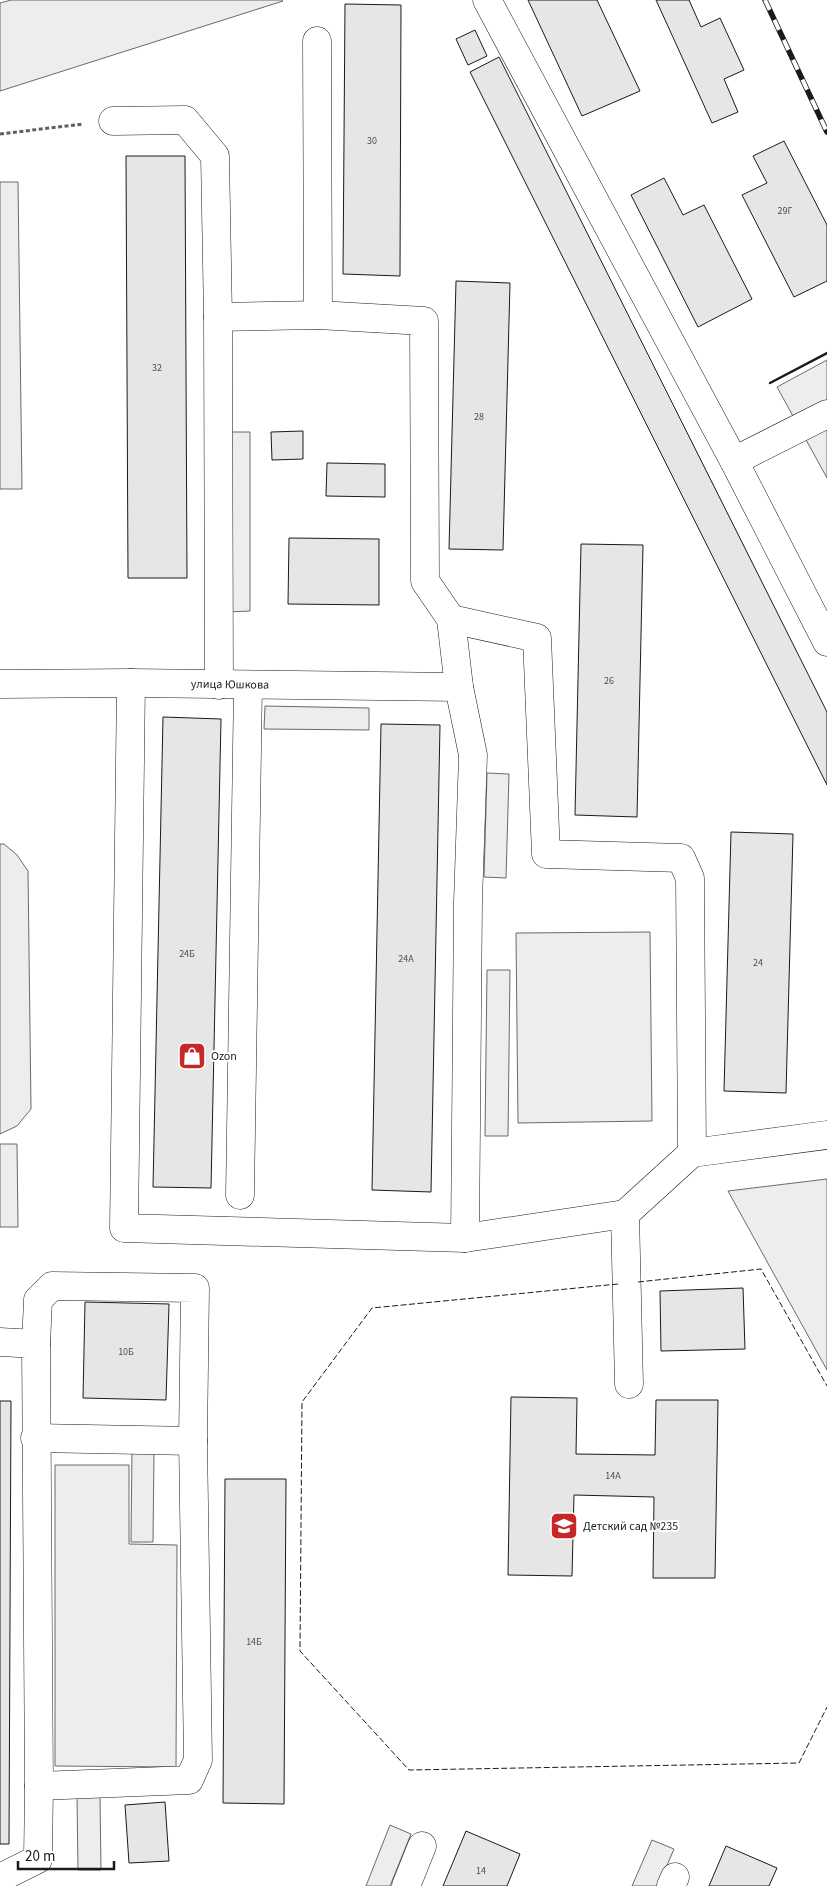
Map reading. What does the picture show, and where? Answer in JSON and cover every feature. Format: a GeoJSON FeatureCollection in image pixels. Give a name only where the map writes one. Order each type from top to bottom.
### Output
{"type":"FeatureCollection","features":[{"type":"Feature","properties":{"kind":"street"},"geometry":{"type":"LineString","coordinates":[[486,0],[734,461],[827,642]]}},
{"type":"Feature","properties":{"kind":"street"},"geometry":{"type":"LineString","coordinates":[[317,41],[318,315]]}},
{"type":"Feature","properties":{"kind":"street"},"geometry":{"type":"LineString","coordinates":[[113,121],[185,120],[215,156],[218,317],[219,685]]}},
{"type":"Feature","properties":{"kind":"street"},"geometry":{"type":"LineString","coordinates":[[218,317],[318,315],[424,321],[425,582],[451,619],[459,687],[473,755],[468,902],[465,1238]]}},
{"type":"Feature","properties":{"kind":"street"},"geometry":{"type":"LineString","coordinates":[[734,461],[827,414]]}},
{"type":"Feature","properties":{"kind":"street"},"geometry":{"type":"LineString","coordinates":[[451,619],[537,638],[546,854],[681,858],[690,878],[692,1153]]}},
{"type":"Feature","properties":{"kind":"street"},"geometry":{"type":"LineString","coordinates":[[131,683],[124,1228],[465,1238],[625,1214],[692,1153],[827,1135]]}},
{"type":"Feature","properties":{"kind":"street","name":"улица Юшкова"},"geometry":{"type":"LineString","coordinates":[[0,684],[131,683],[459,687]]}},
{"type":"Feature","properties":{"kind":"street"},"geometry":{"type":"LineString","coordinates":[[240,1195],[248,685]]}},
{"type":"Feature","properties":{"kind":"street"},"geometry":{"type":"LineString","coordinates":[[625,1214],[629,1384]]}},
{"type":"Feature","properties":{"kind":"street"},"geometry":{"type":"LineString","coordinates":[[0,1878],[38,1859],[39,1786],[35,1438],[38,1300],[52,1286],[195,1288],[193,1441],[198,1760],[189,1780],[39,1786]]}},
{"type":"Feature","properties":{"kind":"street"},"geometry":{"type":"LineString","coordinates":[[0,1342],[36,1344]]}},
{"type":"Feature","properties":{"kind":"street"},"geometry":{"type":"LineString","coordinates":[[35,1438],[193,1441]]}},
{"type":"Feature","properties":{"kind":"street"},"geometry":{"type":"LineString","coordinates":[[406,1886],[422,1846]]}},
{"type":"Feature","properties":{"kind":"path"},"geometry":{"type":"LineString","coordinates":[[0,134],[113,121]]}},
{"type":"Feature","properties":{"kind":"shaded area"},"geometry":{"type":"Polygon","coordinates":[[[11,0],[283,1],[0,91],[0,3],[11,0]]]}},
{"type":"Feature","properties":{"kind":"shaded area"},"geometry":{"type":"Polygon","coordinates":[[[0,182],[18,182],[22,489],[0,489],[0,182]]]}},
{"type":"Feature","properties":{"kind":"shaded area"},"geometry":{"type":"Polygon","coordinates":[[[827,360],[827,478],[777,387],[827,360]]]}},
{"type":"Feature","properties":{"kind":"shaded area"},"geometry":{"type":"Polygon","coordinates":[[[227,432],[250,432],[250,611],[227,612],[227,432]]]}},
{"type":"Feature","properties":{"kind":"shaded area"},"geometry":{"type":"Polygon","coordinates":[[[265,706],[369,708],[369,730],[264,729],[265,706]]]}},
{"type":"Feature","properties":{"kind":"shaded area"},"geometry":{"type":"Polygon","coordinates":[[[487,773],[509,774],[506,878],[484,877],[487,773]]]}},
{"type":"Feature","properties":{"kind":"shaded area"},"geometry":{"type":"Polygon","coordinates":[[[0,844],[4,844],[17,855],[28,871],[31,1109],[17,1126],[0,1134],[0,844]]]}},
{"type":"Feature","properties":{"kind":"shaded area"},"geometry":{"type":"Polygon","coordinates":[[[650,932],[652,1121],[518,1123],[516,933],[650,932]]]}},
{"type":"Feature","properties":{"kind":"shaded area"},"geometry":{"type":"Polygon","coordinates":[[[487,970],[510,970],[508,1136],[485,1136],[487,970]]]}},
{"type":"Feature","properties":{"kind":"shaded area"},"geometry":{"type":"Polygon","coordinates":[[[0,1144],[17,1144],[18,1227],[0,1227],[0,1144]]]}},
{"type":"Feature","properties":{"kind":"shaded area"},"geometry":{"type":"Polygon","coordinates":[[[827,1179],[827,1370],[728,1191],[827,1179]]]}},
{"type":"Feature","properties":{"kind":"shaded area"},"geometry":{"type":"Polygon","coordinates":[[[132,1450],[154,1451],[153,1542],[131,1542],[132,1450]]]}},
{"type":"Feature","properties":{"kind":"shaded area"},"geometry":{"type":"Polygon","coordinates":[[[55,1465],[129,1465],[129,1544],[177,1545],[176,1767],[55,1766],[55,1465]]]}},
{"type":"Feature","properties":{"kind":"shaded area"},"geometry":{"type":"Polygon","coordinates":[[[77,1797],[100,1797],[101,1870],[78,1870],[77,1797]]]}},
{"type":"Feature","properties":{"kind":"shaded area"},"geometry":{"type":"Polygon","coordinates":[[[390,1825],[411,1834],[390,1886],[366,1886],[390,1825]]]}},
{"type":"Feature","properties":{"kind":"shaded area"},"geometry":{"type":"Polygon","coordinates":[[[652,1840],[674,1849],[658,1886],[632,1886],[652,1840]]]}},
{"type":"Feature","properties":{"kind":"building"},"geometry":{"type":"Polygon","coordinates":[[[528,0],[597,0],[640,91],[582,116],[528,0]]]}},
{"type":"Feature","properties":{"kind":"building"},"geometry":{"type":"Polygon","coordinates":[[[656,0],[689,0],[701,27],[720,18],[744,70],[724,79],[738,112],[712,123],[656,0]]]}},
{"type":"Feature","properties":{"kind":"building"},"geometry":{"type":"Polygon","coordinates":[[[345,4],[401,5],[400,276],[343,274],[345,4]]]}},
{"type":"Feature","properties":{"kind":"building"},"geometry":{"type":"Polygon","coordinates":[[[475,30],[487,56],[468,65],[456,39],[475,30]]]}},
{"type":"Feature","properties":{"kind":"building"},"geometry":{"type":"Polygon","coordinates":[[[499,57],[827,712],[827,785],[470,72],[499,57]]]}},
{"type":"Feature","properties":{"kind":"building"},"geometry":{"type":"Polygon","coordinates":[[[784,141],[827,225],[827,281],[794,297],[742,195],[767,183],[753,156],[784,141]]]}},
{"type":"Feature","properties":{"kind":"building"},"geometry":{"type":"Polygon","coordinates":[[[126,156],[185,156],[187,578],[128,578],[126,156]]]}},
{"type":"Feature","properties":{"kind":"building"},"geometry":{"type":"Polygon","coordinates":[[[664,178],[683,215],[704,205],[752,299],[698,327],[631,195],[664,178]]]}},
{"type":"Feature","properties":{"kind":"building"},"geometry":{"type":"Polygon","coordinates":[[[456,281],[510,283],[503,550],[449,549],[456,281]]]}},
{"type":"Feature","properties":{"kind":"building"},"geometry":{"type":"Polygon","coordinates":[[[303,431],[303,459],[272,460],[271,432],[303,431]]]}},
{"type":"Feature","properties":{"kind":"building"},"geometry":{"type":"Polygon","coordinates":[[[327,463],[385,464],[385,497],[326,496],[327,463]]]}},
{"type":"Feature","properties":{"kind":"building"},"geometry":{"type":"Polygon","coordinates":[[[289,538],[379,539],[379,605],[288,604],[289,538]]]}},
{"type":"Feature","properties":{"kind":"building"},"geometry":{"type":"Polygon","coordinates":[[[581,544],[643,545],[637,817],[575,815],[581,544]]]}},
{"type":"Feature","properties":{"kind":"building"},"geometry":{"type":"Polygon","coordinates":[[[163,717],[221,719],[211,1188],[153,1187],[163,717]]]}},
{"type":"Feature","properties":{"kind":"building"},"geometry":{"type":"Polygon","coordinates":[[[381,724],[440,725],[431,1192],[372,1190],[381,724]]]}},
{"type":"Feature","properties":{"kind":"building"},"geometry":{"type":"Polygon","coordinates":[[[731,832],[793,834],[786,1093],[724,1091],[731,832]]]}},
{"type":"Feature","properties":{"kind":"building"},"geometry":{"type":"Polygon","coordinates":[[[743,1288],[745,1349],[661,1351],[660,1291],[743,1288]]]}},
{"type":"Feature","properties":{"kind":"building"},"geometry":{"type":"Polygon","coordinates":[[[85,1302],[169,1304],[166,1400],[83,1398],[85,1302]]]}},
{"type":"Feature","properties":{"kind":"building"},"geometry":{"type":"Polygon","coordinates":[[[511,1397],[577,1398],[576,1454],[655,1455],[656,1400],[718,1400],[715,1578],[653,1578],[654,1497],[574,1495],[572,1576],[508,1575],[511,1397]]]}},
{"type":"Feature","properties":{"kind":"building"},"geometry":{"type":"Polygon","coordinates":[[[0,1401],[11,1401],[9,1844],[0,1844],[0,1401]]]}},
{"type":"Feature","properties":{"kind":"building"},"geometry":{"type":"Polygon","coordinates":[[[225,1479],[286,1479],[284,1804],[223,1803],[225,1479]]]}},
{"type":"Feature","properties":{"kind":"building"},"geometry":{"type":"Polygon","coordinates":[[[165,1802],[169,1861],[129,1863],[125,1805],[165,1802]]]}},
{"type":"Feature","properties":{"kind":"building"},"geometry":{"type":"Polygon","coordinates":[[[466,1831],[520,1854],[507,1886],[443,1886],[466,1831]]]}},
{"type":"Feature","properties":{"kind":"building"},"geometry":{"type":"Polygon","coordinates":[[[726,1846],[777,1868],[769,1886],[709,1886],[726,1846]]]}},
{"type":"Feature","properties":{"kind":"railway"},"geometry":{"type":"LineString","coordinates":[[765,0],[827,132]]}},
{"type":"Feature","properties":{"kind":"fence"},"geometry":{"type":"LineString","coordinates":[[638,1282],[761,1269],[827,1386]]}},
{"type":"Feature","properties":{"kind":"fence"},"geometry":{"type":"LineString","coordinates":[[618,1284],[372,1308],[302,1402],[300,1651],[409,1770],[799,1763],[827,1707]]}},
{"type":"Feature","properties":{"kind":"wall"},"geometry":{"type":"LineString","coordinates":[[770,383],[827,353]]}},
{"type":"Feature","properties":{"kind":"place","name":"Ozon"},"geometry":{"type":"Point","coordinates":[192,1056]}},
{"type":"Feature","properties":{"kind":"place","name":"Детский сад №235"},"geometry":{"type":"Point","coordinates":[564,1526]}}]}
